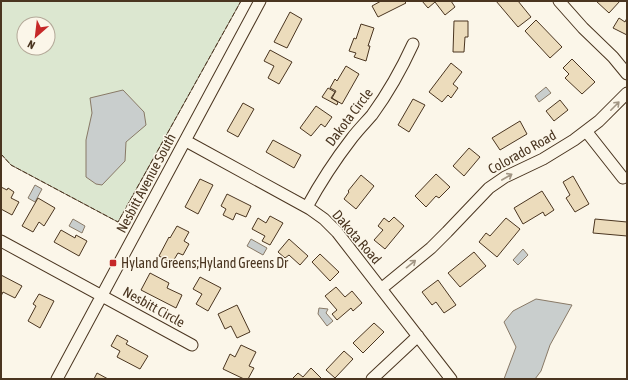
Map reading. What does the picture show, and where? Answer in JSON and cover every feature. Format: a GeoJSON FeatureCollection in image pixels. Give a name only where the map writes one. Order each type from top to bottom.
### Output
{"type":"FeatureCollection","features":[{"type":"Feature","properties":{"kind":"street","name":"Nesbitt Avenue South"},"geometry":{"type":"LineString","coordinates":[[57,379],[260,1]]}},
{"type":"Feature","properties":{"kind":"street"},"geometry":{"type":"LineString","coordinates":[[559,1],[627,74]]}},
{"type":"Feature","properties":{"kind":"street","name":"Dakota Circle"},"geometry":{"type":"LineString","coordinates":[[307,207],[332,165],[389,90],[404,64],[413,44]]}},
{"type":"Feature","properties":{"kind":"street","name":"Colorado Road"},"geometry":{"type":"LineString","coordinates":[[381,289],[431,248],[489,188],[505,177],[565,147],[599,121],[627,93]]}},
{"type":"Feature","properties":{"kind":"street"},"geometry":{"type":"LineString","coordinates":[[586,131],[624,178]]}},
{"type":"Feature","properties":{"kind":"street","name":"Dakota Road"},"geometry":{"type":"LineString","coordinates":[[186,141],[307,207],[324,219],[337,232],[451,379]]}},
{"type":"Feature","properties":{"kind":"street","name":"Nesbitt Circle"},"geometry":{"type":"LineString","coordinates":[[1,241],[192,345]]}},
{"type":"Feature","properties":{"kind":"street"},"geometry":{"type":"LineString","coordinates":[[372,379],[418,336]]}},
{"type":"Feature","properties":{"kind":"green space"},"geometry":{"type":"Polygon","coordinates":[[[1,1],[241,1],[118,222],[11,165],[1,154],[1,1]]]}},
{"type":"Feature","properties":{"kind":"shaded area"},"geometry":{"type":"Polygon","coordinates":[[[546,87],[551,93],[539,102],[535,96],[546,87]]]}},
{"type":"Feature","properties":{"kind":"shaded area"},"geometry":{"type":"Polygon","coordinates":[[[123,90],[144,112],[146,125],[126,142],[125,161],[102,185],[96,184],[86,177],[86,140],[92,113],[90,98],[123,90]]]}},
{"type":"Feature","properties":{"kind":"shaded area"},"geometry":{"type":"Polygon","coordinates":[[[35,185],[42,189],[35,202],[28,198],[35,185]]]}},
{"type":"Feature","properties":{"kind":"shaded area"},"geometry":{"type":"Polygon","coordinates":[[[73,219],[85,226],[82,233],[69,226],[73,219]]]}},
{"type":"Feature","properties":{"kind":"shaded area"},"geometry":{"type":"Polygon","coordinates":[[[251,239],[267,248],[263,255],[247,246],[251,239]]]}},
{"type":"Feature","properties":{"kind":"shaded area"},"geometry":{"type":"Polygon","coordinates":[[[523,249],[528,255],[518,265],[513,260],[523,249]]]}},
{"type":"Feature","properties":{"kind":"shaded area"},"geometry":{"type":"Polygon","coordinates":[[[536,299],[572,305],[550,345],[541,371],[535,379],[504,379],[516,347],[504,322],[513,311],[536,299]]]}},
{"type":"Feature","properties":{"kind":"shaded area"},"geometry":{"type":"Polygon","coordinates":[[[319,308],[328,309],[326,313],[333,321],[327,326],[318,314],[319,308]]]}},
{"type":"Feature","properties":{"kind":"building"},"geometry":{"type":"Polygon","coordinates":[[[381,1],[404,1],[406,3],[378,17],[372,6],[381,1]]]}},
{"type":"Feature","properties":{"kind":"building"},"geometry":{"type":"Polygon","coordinates":[[[422,1],[451,1],[455,7],[445,15],[435,2],[428,8],[422,1]]]}},
{"type":"Feature","properties":{"kind":"building"},"geometry":{"type":"Polygon","coordinates":[[[496,1],[518,1],[531,17],[518,27],[496,1]]]}},
{"type":"Feature","properties":{"kind":"building"},"geometry":{"type":"Polygon","coordinates":[[[596,1],[620,1],[609,13],[596,1]]]}},
{"type":"Feature","properties":{"kind":"building"},"geometry":{"type":"Polygon","coordinates":[[[290,12],[302,19],[287,48],[274,42],[290,12]]]}},
{"type":"Feature","properties":{"kind":"building"},"geometry":{"type":"Polygon","coordinates":[[[619,18],[625,22],[627,18],[627,35],[613,28],[619,18]]]}},
{"type":"Feature","properties":{"kind":"building"},"geometry":{"type":"Polygon","coordinates":[[[536,20],[562,47],[550,58],[525,31],[536,20]]]}},
{"type":"Feature","properties":{"kind":"building"},"geometry":{"type":"Polygon","coordinates":[[[454,21],[468,21],[468,37],[465,37],[464,52],[453,52],[454,21]]]}},
{"type":"Feature","properties":{"kind":"building"},"geometry":{"type":"Polygon","coordinates":[[[361,24],[374,28],[368,46],[370,46],[366,61],[354,57],[356,53],[349,51],[354,38],[356,39],[361,24]]]}},
{"type":"Feature","properties":{"kind":"building"},"geometry":{"type":"Polygon","coordinates":[[[270,50],[292,62],[279,84],[268,78],[274,66],[264,61],[270,50]]]}},
{"type":"Feature","properties":{"kind":"building"},"geometry":{"type":"Polygon","coordinates":[[[572,59],[595,82],[582,94],[565,78],[569,74],[563,68],[572,59]]]}},
{"type":"Feature","properties":{"kind":"building"},"geometry":{"type":"Polygon","coordinates":[[[451,63],[462,72],[453,84],[458,88],[451,98],[448,95],[442,102],[429,92],[451,63]]]}},
{"type":"Feature","properties":{"kind":"building"},"geometry":{"type":"Polygon","coordinates":[[[346,66],[359,74],[342,104],[332,98],[336,91],[330,88],[335,79],[337,81],[346,66]]]}},
{"type":"Feature","properties":{"kind":"building"},"geometry":{"type":"Polygon","coordinates":[[[328,88],[335,92],[331,98],[338,102],[337,105],[322,97],[328,88]]]}},
{"type":"Feature","properties":{"kind":"building"},"geometry":{"type":"Polygon","coordinates":[[[413,99],[425,105],[409,132],[398,125],[413,99]]]}},
{"type":"Feature","properties":{"kind":"building"},"geometry":{"type":"Polygon","coordinates":[[[560,100],[568,110],[554,121],[546,111],[560,100]]]}},
{"type":"Feature","properties":{"kind":"building"},"geometry":{"type":"Polygon","coordinates":[[[243,103],[254,109],[238,137],[227,131],[243,103]]]}},
{"type":"Feature","properties":{"kind":"building"},"geometry":{"type":"Polygon","coordinates":[[[316,106],[332,117],[325,127],[321,124],[311,136],[300,128],[316,106]]]}},
{"type":"Feature","properties":{"kind":"building"},"geometry":{"type":"Polygon","coordinates":[[[520,121],[527,134],[500,150],[492,138],[520,121]]]}},
{"type":"Feature","properties":{"kind":"building"},"geometry":{"type":"Polygon","coordinates":[[[273,140],[301,155],[294,168],[266,152],[273,140]]]}},
{"type":"Feature","properties":{"kind":"building"},"geometry":{"type":"Polygon","coordinates":[[[469,148],[480,157],[464,176],[453,166],[469,148]]]}},
{"type":"Feature","properties":{"kind":"building"},"geometry":{"type":"Polygon","coordinates":[[[436,174],[450,187],[439,198],[436,196],[426,207],[415,196],[436,174]]]}},
{"type":"Feature","properties":{"kind":"building"},"geometry":{"type":"Polygon","coordinates":[[[361,175],[374,186],[356,209],[344,199],[349,192],[348,191],[361,175]]]}},
{"type":"Feature","properties":{"kind":"building"},"geometry":{"type":"Polygon","coordinates":[[[573,176],[589,204],[575,212],[566,198],[570,195],[563,182],[573,176]]]}},
{"type":"Feature","properties":{"kind":"building"},"geometry":{"type":"Polygon","coordinates":[[[200,179],[213,185],[198,214],[185,207],[200,179]]]}},
{"type":"Feature","properties":{"kind":"building"},"geometry":{"type":"Polygon","coordinates":[[[1,187],[7,190],[8,188],[14,192],[11,198],[19,202],[12,215],[1,209],[1,187]]]}},
{"type":"Feature","properties":{"kind":"building"},"geometry":{"type":"Polygon","coordinates":[[[542,191],[554,210],[545,216],[543,212],[523,224],[514,208],[542,191]]]}},
{"type":"Feature","properties":{"kind":"building"},"geometry":{"type":"Polygon","coordinates":[[[227,194],[251,206],[246,217],[236,213],[233,220],[223,215],[226,209],[221,206],[227,194]]]}},
{"type":"Feature","properties":{"kind":"building"},"geometry":{"type":"Polygon","coordinates":[[[38,198],[55,208],[44,226],[39,222],[33,232],[22,226],[38,198]]]}},
{"type":"Feature","properties":{"kind":"building"},"geometry":{"type":"Polygon","coordinates":[[[270,216],[283,223],[270,245],[262,241],[265,236],[252,229],[258,218],[266,223],[270,216]]]}},
{"type":"Feature","properties":{"kind":"building"},"geometry":{"type":"Polygon","coordinates":[[[394,217],[404,226],[385,249],[374,240],[383,230],[378,226],[384,218],[389,222],[394,217]]]}},
{"type":"Feature","properties":{"kind":"building"},"geometry":{"type":"Polygon","coordinates":[[[506,218],[520,229],[497,257],[479,242],[486,233],[490,236],[506,218]]]}},
{"type":"Feature","properties":{"kind":"building"},"geometry":{"type":"Polygon","coordinates":[[[595,219],[627,222],[627,236],[593,233],[595,219]]]}},
{"type":"Feature","properties":{"kind":"building"},"geometry":{"type":"Polygon","coordinates":[[[177,226],[189,232],[184,241],[189,244],[183,255],[178,253],[172,263],[159,256],[169,237],[170,238],[177,226]]]}},
{"type":"Feature","properties":{"kind":"building"},"geometry":{"type":"Polygon","coordinates":[[[61,230],[75,238],[76,235],[87,241],[79,256],[54,242],[61,230]]]}},
{"type":"Feature","properties":{"kind":"building"},"geometry":{"type":"Polygon","coordinates":[[[289,239],[308,256],[300,265],[289,255],[285,258],[278,252],[289,239]]]}},
{"type":"Feature","properties":{"kind":"building"},"geometry":{"type":"Polygon","coordinates":[[[474,252],[486,266],[460,287],[448,273],[474,252]]]}},
{"type":"Feature","properties":{"kind":"building"},"geometry":{"type":"Polygon","coordinates":[[[320,254],[339,272],[330,281],[312,262],[320,254]]]}},
{"type":"Feature","properties":{"kind":"building"},"geometry":{"type":"Polygon","coordinates":[[[150,273],[169,283],[167,288],[182,295],[176,308],[141,290],[150,273]]]}},
{"type":"Feature","properties":{"kind":"building"},"geometry":{"type":"Polygon","coordinates":[[[1,275],[22,286],[15,298],[3,292],[1,296],[1,275]]]}},
{"type":"Feature","properties":{"kind":"building"},"geometry":{"type":"Polygon","coordinates":[[[200,277],[221,288],[208,311],[196,304],[202,294],[193,289],[200,277]]]}},
{"type":"Feature","properties":{"kind":"building"},"geometry":{"type":"Polygon","coordinates":[[[438,280],[456,305],[444,313],[436,302],[432,305],[422,292],[438,280]]]}},
{"type":"Feature","properties":{"kind":"building"},"geometry":{"type":"Polygon","coordinates":[[[336,287],[345,297],[352,291],[362,303],[353,311],[351,308],[337,320],[332,314],[337,310],[325,296],[336,287]]]}},
{"type":"Feature","properties":{"kind":"building"},"geometry":{"type":"Polygon","coordinates":[[[39,294],[54,301],[40,328],[28,321],[36,306],[33,304],[39,294]]]}},
{"type":"Feature","properties":{"kind":"building"},"geometry":{"type":"Polygon","coordinates":[[[237,305],[250,332],[237,338],[231,326],[225,329],[218,314],[237,305]]]}},
{"type":"Feature","properties":{"kind":"building"},"geometry":{"type":"Polygon","coordinates":[[[374,323],[384,332],[363,353],[353,343],[374,323]]]}},
{"type":"Feature","properties":{"kind":"building"},"geometry":{"type":"Polygon","coordinates":[[[117,335],[128,341],[126,344],[148,356],[140,369],[117,357],[120,351],[111,346],[117,335]]]}},
{"type":"Feature","properties":{"kind":"building"},"geometry":{"type":"Polygon","coordinates":[[[241,345],[256,352],[249,366],[254,368],[248,379],[244,379],[223,369],[230,354],[235,357],[241,345]]]}},
{"type":"Feature","properties":{"kind":"building"},"geometry":{"type":"Polygon","coordinates":[[[344,351],[353,359],[335,378],[326,370],[344,351]]]}},
{"type":"Feature","properties":{"kind":"building"},"geometry":{"type":"Polygon","coordinates":[[[311,368],[321,378],[320,379],[292,379],[298,373],[303,377],[311,368]]]}},
{"type":"Feature","properties":{"kind":"building"},"geometry":{"type":"Polygon","coordinates":[[[97,373],[108,379],[94,379],[97,373]]]}},
{"type":"Feature","properties":{"kind":"fence"},"geometry":{"type":"LineString","coordinates":[[1,154],[11,165],[118,222],[241,1]]}},
{"type":"Feature","properties":{"kind":"place","name":"Hyland Greens;Hyland Greens Dr"},"geometry":{"type":"Point","coordinates":[113,263]}}]}
